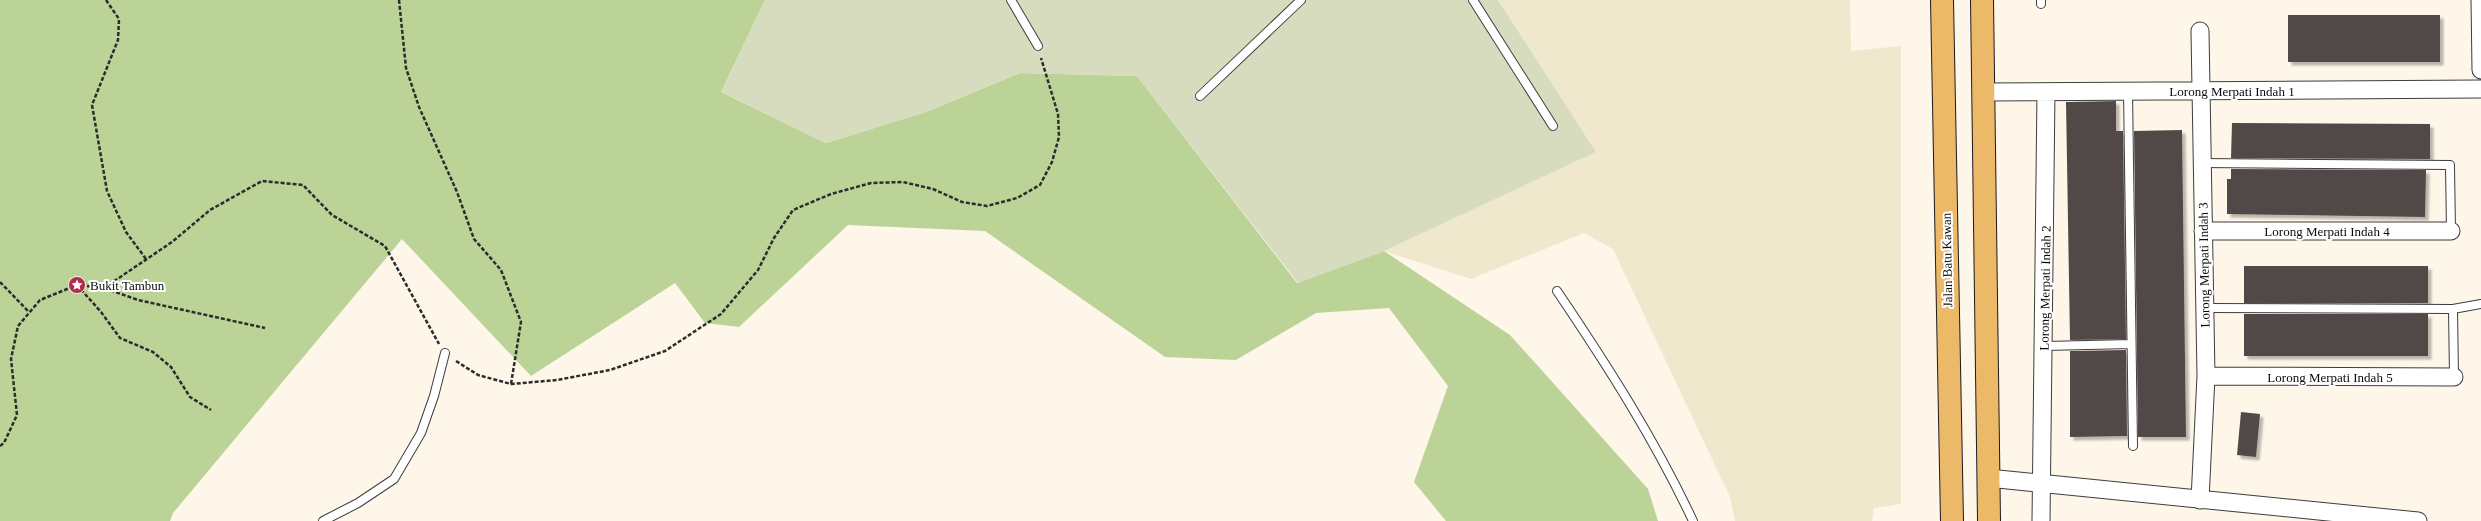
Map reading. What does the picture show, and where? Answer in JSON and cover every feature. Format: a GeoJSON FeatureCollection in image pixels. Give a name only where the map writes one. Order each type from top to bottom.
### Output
{"type":"FeatureCollection","features":[{"type":"Feature","properties":{"kind":"main road","name":"Jalan Batu Kawan"},"geometry":{"type":"LineString","coordinates":[[1942,0],[1952,521]]}},
{"type":"Feature","properties":{"kind":"main road"},"geometry":{"type":"LineString","coordinates":[[1982,0],[1989,521]]}},
{"type":"Feature","properties":{"kind":"street"},"geometry":{"type":"LineString","coordinates":[[2480,0],[2481,70]]}},
{"type":"Feature","properties":{"kind":"street","name":"Lorong Merpati Indah 3"},"geometry":{"type":"LineString","coordinates":[[2200,31],[2206,376],[2200,500]]}},
{"type":"Feature","properties":{"kind":"street","name":"Lorong Merpati Indah 1"},"geometry":{"type":"LineString","coordinates":[[1984,92],[2481,89]]}},
{"type":"Feature","properties":{"kind":"street","name":"Lorong Merpati Indah 2"},"geometry":{"type":"LineString","coordinates":[[2041,521],[2046,92]]}},
{"type":"Feature","properties":{"kind":"street","name":"Lorong Merpati Indah 4"},"geometry":{"type":"LineString","coordinates":[[2203,231],[2451,231]]}},
{"type":"Feature","properties":{"kind":"street","name":"Lorong Merpati Indah 5"},"geometry":{"type":"LineString","coordinates":[[2206,376],[2454,377]]}},
{"type":"Feature","properties":{"kind":"street"},"geometry":{"type":"LineString","coordinates":[[1988,478],[2418,521]]}},
{"type":"Feature","properties":{"kind":"lane"},"geometry":{"type":"LineString","coordinates":[[1011,0],[1038,46]]}},
{"type":"Feature","properties":{"kind":"lane"},"geometry":{"type":"LineString","coordinates":[[1200,96],[1301,0]]}},
{"type":"Feature","properties":{"kind":"lane"},"geometry":{"type":"LineString","coordinates":[[1473,0],[1553,126]]}},
{"type":"Feature","properties":{"kind":"lane"},"geometry":{"type":"LineString","coordinates":[[2128,92],[2133,446]]}},
{"type":"Feature","properties":{"kind":"lane"},"geometry":{"type":"LineString","coordinates":[[2202,163],[2450,165],[2451,231]]}},
{"type":"Feature","properties":{"kind":"lane"},"geometry":{"type":"LineString","coordinates":[[1557,291],[1619,384],[1671,473],[1693,521]]}},
{"type":"Feature","properties":{"kind":"lane"},"geometry":{"type":"LineString","coordinates":[[2205,308],[2453,309],[2481,304]]}},
{"type":"Feature","properties":{"kind":"lane"},"geometry":{"type":"LineString","coordinates":[[2453,309],[2454,377]]}},
{"type":"Feature","properties":{"kind":"lane"},"geometry":{"type":"LineString","coordinates":[[2044,346],[2131,344]]}},
{"type":"Feature","properties":{"kind":"lane"},"geometry":{"type":"LineString","coordinates":[[323,521],[358,503],[394,479],[421,433],[434,396],[444,353]]}},
{"type":"Feature","properties":{"kind":"path"},"geometry":{"type":"LineString","coordinates":[[106,0],[119,19],[118,40],[92,105],[107,191],[126,232],[146,259]]}},
{"type":"Feature","properties":{"kind":"path"},"geometry":{"type":"LineString","coordinates":[[399,0],[406,68],[419,107],[456,192],[474,239],[501,270],[521,322],[511,384]]}},
{"type":"Feature","properties":{"kind":"path"},"geometry":{"type":"LineString","coordinates":[[104,288],[172,242],[210,210],[262,181],[303,186],[332,215],[385,246],[444,353],[478,375],[511,384],[557,380],[610,370],[665,351],[721,314],[754,276],[778,232],[793,210],[799,207],[831,194],[871,183],[903,182],[932,189],[962,202],[987,206],[1017,198],[1040,185],[1052,162],[1059,137],[1058,114],[1038,46]]}},
{"type":"Feature","properties":{"kind":"path"},"geometry":{"type":"LineString","coordinates":[[0,282],[29,312]]}},
{"type":"Feature","properties":{"kind":"path"},"geometry":{"type":"LineString","coordinates":[[77,285],[101,312],[120,338],[153,352],[171,367],[190,397],[211,410]]}},
{"type":"Feature","properties":{"kind":"path"},"geometry":{"type":"LineString","coordinates":[[0,446],[4,443],[17,415],[11,359],[18,326],[40,300],[77,285],[104,288],[138,300],[265,328]]}},
{"type":"Feature","properties":{"kind":"shaded area"},"geometry":{"type":"Polygon","coordinates":[[[1498,0],[1850,0],[1851,51],[1901,46],[1901,504],[1874,508],[1872,521],[1735,521],[1730,497],[1613,249],[1584,233],[1471,279],[1384,251],[1596,152],[1498,0]]]}},
{"type":"Feature","properties":{"kind":"green space"},"geometry":{"type":"Polygon","coordinates":[[[0,0],[765,0],[721,92],[826,143],[926,112],[1020,73],[1137,76],[1297,283],[1384,251],[1510,335],[1648,489],[1658,521],[1446,521],[1414,482],[1448,386],[1389,308],[1316,313],[1236,360],[1165,357],[985,231],[848,225],[739,327],[705,323],[675,283],[531,376],[402,239],[173,513],[170,521],[0,521],[0,0]]]}},
{"type":"Feature","properties":{"kind":"green space"},"geometry":{"type":"Polygon","coordinates":[[[765,0],[1498,0],[1596,152],[1384,251],[1298,283],[1137,76],[1020,73],[926,112],[826,143],[721,92],[765,0]]]}},
{"type":"Feature","properties":{"kind":"building"},"geometry":{"type":"Polygon","coordinates":[[[2288,15],[2440,15],[2440,62],[2288,62],[2288,15]]]}},
{"type":"Feature","properties":{"kind":"building"},"geometry":{"type":"Polygon","coordinates":[[[2116,101],[2116,131],[2123,131],[2126,339],[2070,340],[2066,102],[2116,101]]]}},
{"type":"Feature","properties":{"kind":"building"},"geometry":{"type":"Polygon","coordinates":[[[2232,123],[2430,124],[2430,159],[2231,158],[2232,123]]]}},
{"type":"Feature","properties":{"kind":"building"},"geometry":{"type":"Polygon","coordinates":[[[2182,130],[2186,437],[2138,437],[2134,131],[2182,130]]]}},
{"type":"Feature","properties":{"kind":"building"},"geometry":{"type":"Polygon","coordinates":[[[2231,169],[2426,170],[2425,217],[2227,214],[2227,179],[2231,179],[2231,169]]]}},
{"type":"Feature","properties":{"kind":"building"},"geometry":{"type":"Polygon","coordinates":[[[2244,266],[2428,266],[2428,303],[2244,303],[2244,266]]]}},
{"type":"Feature","properties":{"kind":"building"},"geometry":{"type":"Polygon","coordinates":[[[2244,314],[2428,314],[2428,356],[2244,356],[2244,314]]]}},
{"type":"Feature","properties":{"kind":"building"},"geometry":{"type":"Polygon","coordinates":[[[2126,350],[2127,436],[2070,437],[2070,351],[2126,350]]]}},
{"type":"Feature","properties":{"kind":"building"},"geometry":{"type":"Polygon","coordinates":[[[2241,412],[2260,414],[2256,457],[2237,455],[2241,412]]]}},
{"type":"Feature","properties":{"kind":"place","name":"Bukit Tambun"},"geometry":{"type":"Point","coordinates":[77,285]}}]}
